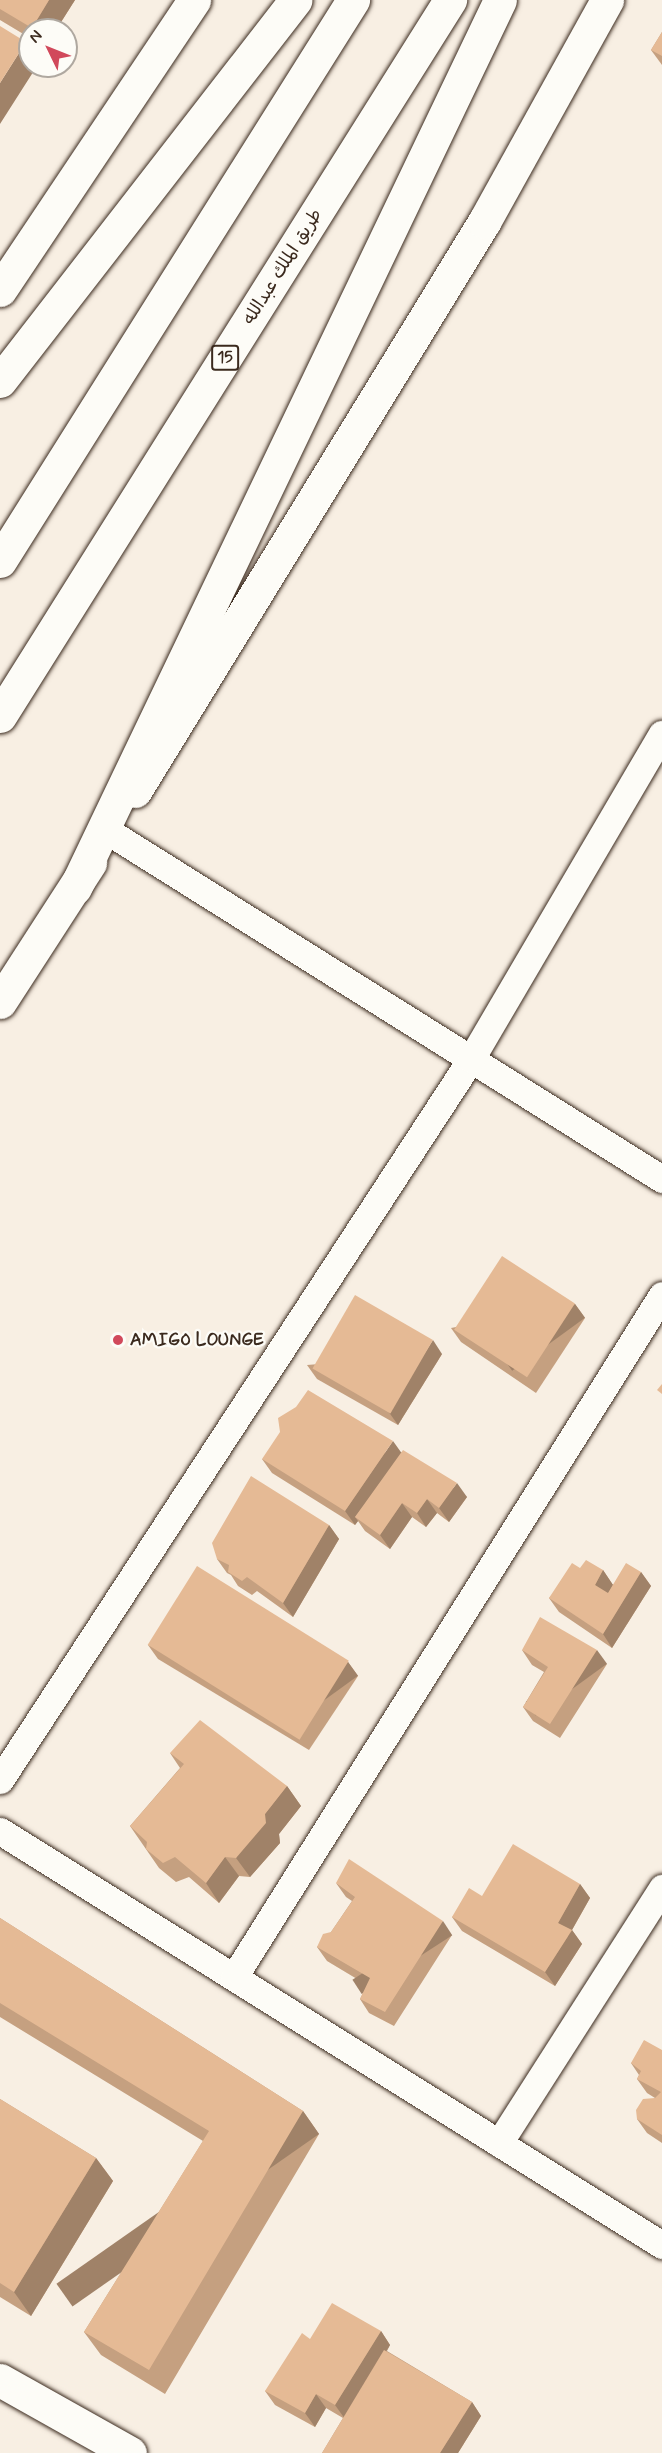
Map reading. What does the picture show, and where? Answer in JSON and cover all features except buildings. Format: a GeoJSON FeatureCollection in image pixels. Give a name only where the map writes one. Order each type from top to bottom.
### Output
{"type":"FeatureCollection","features":[{"type":"Feature","properties":{"kind":"main road"},"geometry":{"type":"LineString","coordinates":[[0,290],[194,0]]}},
{"type":"Feature","properties":{"kind":"main road"},"geometry":{"type":"LineString","coordinates":[[0,381],[296,0]]}},
{"type":"Feature","properties":{"kind":"main road"},"geometry":{"type":"LineString","coordinates":[[0,561],[353,0]]}},
{"type":"Feature","properties":{"kind":"main road","name":"طريق الملك عبدالله"},"geometry":{"type":"LineString","coordinates":[[0,716],[450,0]]}},
{"type":"Feature","properties":{"kind":"main road"},"geometry":{"type":"LineString","coordinates":[[75,888],[500,0]]}},
{"type":"Feature","properties":{"kind":"main road"},"geometry":{"type":"LineString","coordinates":[[0,1002],[75,888],[484,222],[607,0]]}},
{"type":"Feature","properties":{"kind":"main road"},"geometry":{"type":"LineString","coordinates":[[0,2380],[130,2453]]}},
{"type":"Feature","properties":{"kind":"street"},"geometry":{"type":"LineString","coordinates":[[0,1780],[471,1059],[661,737]]}},
{"type":"Feature","properties":{"kind":"street"},"geometry":{"type":"LineString","coordinates":[[109,832],[662,1179]]}},
{"type":"Feature","properties":{"kind":"street"},"geometry":{"type":"LineString","coordinates":[[234,1977],[662,1295]]}},
{"type":"Feature","properties":{"kind":"street"},"geometry":{"type":"LineString","coordinates":[[0,1831],[662,2245]]}},
{"type":"Feature","properties":{"kind":"street"},"geometry":{"type":"LineString","coordinates":[[500,2143],[662,1888]]}},
{"type":"Feature","properties":{"kind":"place","name":"AMIGO LOUNGE"},"geometry":{"type":"Point","coordinates":[118,1340]}}]}
